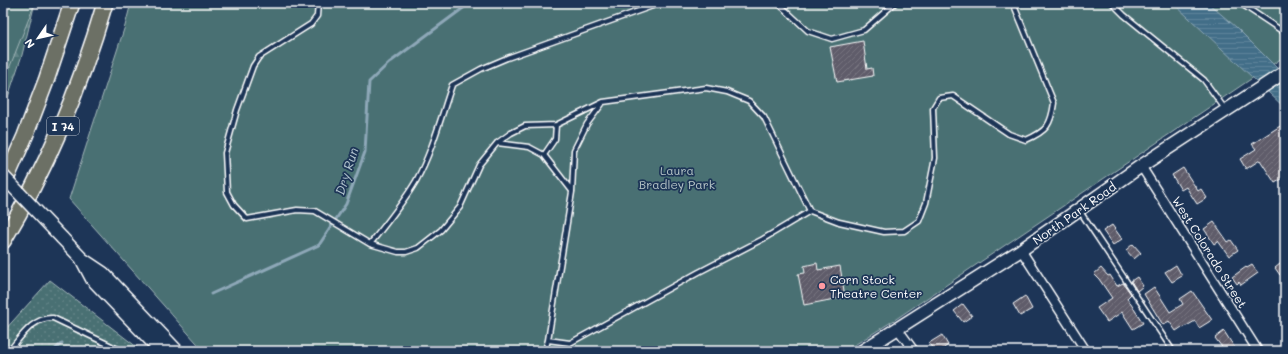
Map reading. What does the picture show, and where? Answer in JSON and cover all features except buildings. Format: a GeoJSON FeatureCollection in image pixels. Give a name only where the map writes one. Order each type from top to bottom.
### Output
{"type":"FeatureCollection","features":[{"type":"Feature","properties":{"kind":"highway","name":"I 74"},"geometry":{"type":"LineString","coordinates":[[3,186],[15,161],[46,81],[72,3]]}},
{"type":"Feature","properties":{"kind":"highway","name":"I 74"},"geometry":{"type":"LineString","coordinates":[[3,241],[36,184],[61,129],[105,3]]}},
{"type":"Feature","properties":{"kind":"street","name":"North Park Road"},"geometry":{"type":"LineString","coordinates":[[862,351],[1020,250],[1141,166],[1285,72]]}},
{"type":"Feature","properties":{"kind":"street","name":"West Colorado Street"},"geometry":{"type":"LineString","coordinates":[[1141,166],[1258,351]]}},
{"type":"Feature","properties":{"kind":"street"},"geometry":{"type":"LineString","coordinates":[[3,176],[82,259],[103,273],[177,351]]}},
{"type":"Feature","properties":{"kind":"street"},"geometry":{"type":"LineString","coordinates":[[1020,250],[1086,351]]}},
{"type":"Feature","properties":{"kind":"street"},"geometry":{"type":"LineString","coordinates":[[82,259],[92,279],[161,351]]}},
{"type":"Feature","properties":{"kind":"street"},"geometry":{"type":"LineString","coordinates":[[897,328],[914,351]]}},
{"type":"Feature","properties":{"kind":"lane"},"geometry":{"type":"LineString","coordinates":[[318,3],[316,16],[311,24],[259,57],[253,66],[237,110],[225,153],[227,192],[234,205],[248,219],[297,210],[315,211],[370,244],[398,252],[406,252],[418,248],[440,230],[460,207],[479,165],[497,143],[511,133],[525,126],[556,125],[603,102],[706,88],[727,92],[750,101],[764,117],[810,211],[839,222],[884,232],[904,231],[919,221],[926,203],[935,158],[933,108],[939,98],[953,96],[1009,134],[1026,140],[1041,134],[1052,119],[1054,103],[1013,3]]}},
{"type":"Feature","properties":{"kind":"lane"},"geometry":{"type":"LineString","coordinates":[[370,244],[395,213],[416,180],[435,137],[452,85],[482,69],[508,58],[661,3]]}},
{"type":"Feature","properties":{"kind":"lane"},"geometry":{"type":"LineString","coordinates":[[778,3],[808,31],[832,39],[864,30],[895,3]]}},
{"type":"Feature","properties":{"kind":"lane"},"geometry":{"type":"LineString","coordinates":[[1112,3],[1124,15],[1204,80],[1226,110]]}},
{"type":"Feature","properties":{"kind":"lane"},"geometry":{"type":"LineString","coordinates":[[1240,3],[1285,34]]}},
{"type":"Feature","properties":{"kind":"lane"},"geometry":{"type":"LineString","coordinates":[[544,351],[548,340],[572,192],[574,150],[587,124],[603,102]]}},
{"type":"Feature","properties":{"kind":"lane"},"geometry":{"type":"LineString","coordinates":[[544,155],[555,139],[556,125]]}},
{"type":"Feature","properties":{"kind":"lane"},"geometry":{"type":"LineString","coordinates":[[497,143],[528,147],[544,155],[572,192]]}},
{"type":"Feature","properties":{"kind":"lane"},"geometry":{"type":"LineString","coordinates":[[1078,210],[1174,351]]}},
{"type":"Feature","properties":{"kind":"lane"},"geometry":{"type":"LineString","coordinates":[[548,340],[570,343],[763,239],[810,211]]}},
{"type":"Feature","properties":{"kind":"lane"},"geometry":{"type":"LineString","coordinates":[[9,351],[28,328],[39,320],[53,318],[122,351]]}},
{"type":"Feature","properties":{"kind":"green space"},"geometry":{"type":"Polygon","coordinates":[[[3,3],[35,3],[3,84],[3,3]]]}},
{"type":"Feature","properties":{"kind":"green space"},"geometry":{"type":"Polygon","coordinates":[[[35,3],[22,55],[3,112],[3,41],[35,3]]]}},
{"type":"Feature","properties":{"kind":"green space","name":"Laura Bradley Park"},"geometry":{"type":"Polygon","coordinates":[[[131,3],[1285,3],[1285,56],[896,319],[845,351],[204,351],[69,199],[125,26],[131,3]]]}},
{"type":"Feature","properties":{"kind":"green space"},"geometry":{"type":"Polygon","coordinates":[[[50,280],[142,351],[3,351],[3,332],[50,280]]]}},
{"type":"Feature","properties":{"kind":"water"},"geometry":{"type":"Polygon","coordinates":[[[1173,3],[1208,3],[1236,27],[1285,76],[1285,108],[1173,3]]]}},
{"type":"Feature","properties":{"kind":"waterway","name":"Dry Run"},"geometry":{"type":"LineString","coordinates":[[211,294],[319,245],[346,204],[365,152],[369,82],[389,63],[470,3]]}},
{"type":"Feature","properties":{"kind":"waterway","name":"Dry Run"},"geometry":{"type":"LineString","coordinates":[[53,351],[62,343]]}},
{"type":"Feature","properties":{"kind":"place","name":"Corn Stock Theatre Center"},"geometry":{"type":"Point","coordinates":[822,286]}}]}
